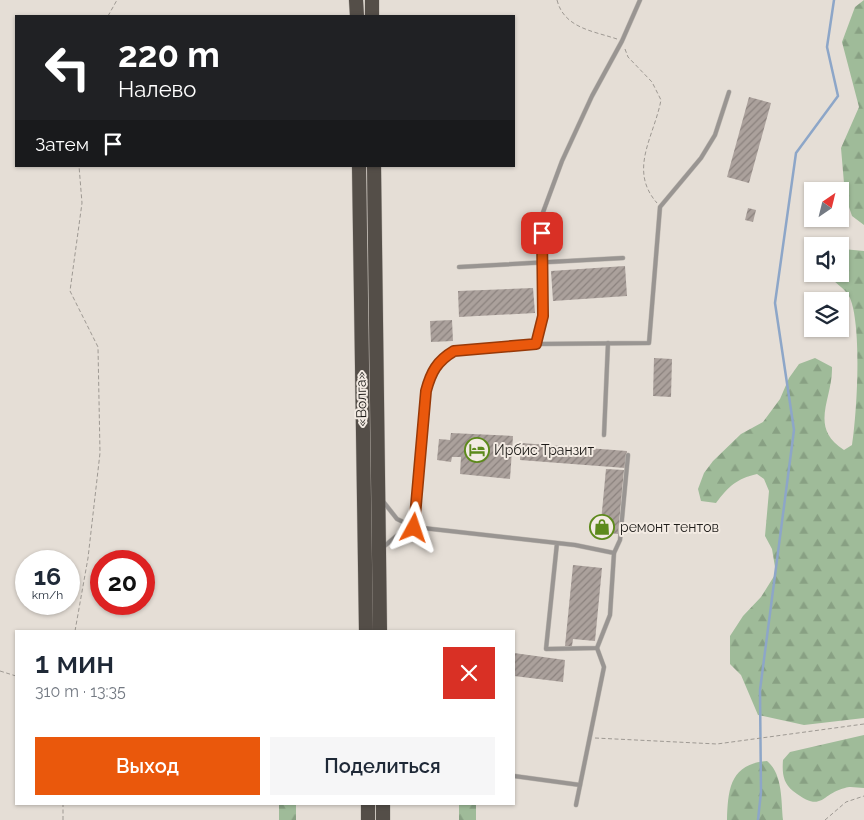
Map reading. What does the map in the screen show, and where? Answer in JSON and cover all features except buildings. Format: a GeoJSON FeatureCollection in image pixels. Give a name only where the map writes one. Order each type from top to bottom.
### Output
{"type":"FeatureCollection","features":[{"type":"Feature","properties":{"kind":"highway"},"geometry":{"type":"LineString","coordinates":[[356,0],[357,15]]}},
{"type":"Feature","properties":{"kind":"highway"},"geometry":{"type":"LineString","coordinates":[[372,0],[372,15]]}},
{"type":"Feature","properties":{"kind":"highway","name":"«Волга»"},"geometry":{"type":"LineString","coordinates":[[359,167],[366,630]]}},
{"type":"Feature","properties":{"kind":"highway","name":"«Волга»"},"geometry":{"type":"LineString","coordinates":[[374,167],[380,630]]}},
{"type":"Feature","properties":{"kind":"highway"},"geometry":{"type":"LineString","coordinates":[[368,805],[368,820]]}},
{"type":"Feature","properties":{"kind":"highway"},"geometry":{"type":"LineString","coordinates":[[383,805],[383,820]]}},
{"type":"Feature","properties":{"kind":"lane"},"geometry":{"type":"LineString","coordinates":[[536,344],[543,316],[542,215],[549,190],[592,96],[622,41],[640,0]]}},
{"type":"Feature","properties":{"kind":"lane"},"geometry":{"type":"LineString","coordinates":[[414,528],[426,391],[431,374],[437,364],[454,351],[536,344],[649,343],[660,207],[701,158],[715,135],[729,92]]}},
{"type":"Feature","properties":{"kind":"lane"},"geometry":{"type":"LineString","coordinates":[[459,267],[623,258]]}},
{"type":"Feature","properties":{"kind":"lane"},"geometry":{"type":"LineString","coordinates":[[604,435],[608,343]]}},
{"type":"Feature","properties":{"kind":"lane"},"geometry":{"type":"LineString","coordinates":[[576,805],[604,666],[597,648],[610,615],[614,553],[620,540],[628,455]]}},
{"type":"Feature","properties":{"kind":"lane"},"geometry":{"type":"LineString","coordinates":[[378,495],[397,519],[414,528],[557,543],[614,553]]}},
{"type":"Feature","properties":{"kind":"lane"},"geometry":{"type":"LineString","coordinates":[[378,550],[399,534],[414,528]]}},
{"type":"Feature","properties":{"kind":"lane"},"geometry":{"type":"LineString","coordinates":[[557,543],[546,649],[597,648]]}},
{"type":"Feature","properties":{"kind":"lane"},"geometry":{"type":"LineString","coordinates":[[515,776],[580,785]]}},
{"type":"Feature","properties":{"kind":"path"},"geometry":{"type":"LineString","coordinates":[[109,15],[117,0]]}},
{"type":"Feature","properties":{"kind":"path"},"geometry":{"type":"LineString","coordinates":[[557,0],[560,11],[572,24],[622,41],[628,57],[652,82],[661,100],[657,121],[645,151],[642,170],[644,183],[649,194],[660,207]]}},
{"type":"Feature","properties":{"kind":"path"},"geometry":{"type":"LineString","coordinates":[[75,630],[88,558],[100,454],[98,347],[70,291],[82,203],[79,167]]}},
{"type":"Feature","properties":{"kind":"path"},"geometry":{"type":"LineString","coordinates":[[0,671],[15,676]]}},
{"type":"Feature","properties":{"kind":"path"},"geometry":{"type":"LineString","coordinates":[[589,738],[717,744],[864,724]]}},
{"type":"Feature","properties":{"kind":"path"},"geometry":{"type":"LineString","coordinates":[[825,820],[846,802],[864,796]]}},
{"type":"Feature","properties":{"kind":"path"},"geometry":{"type":"LineString","coordinates":[[63,805],[63,820]]}},
{"type":"Feature","properties":{"kind":"green space"},"geometry":{"type":"Polygon","coordinates":[[[864,0],[864,225],[852,216],[849,207],[849,182],[844,182],[841,148],[859,107],[842,42],[855,7],[864,0]]]}},
{"type":"Feature","properties":{"kind":"green space"},"geometry":{"type":"Polygon","coordinates":[[[849,250],[864,251],[864,718],[804,725],[758,715],[741,675],[730,664],[730,636],[743,616],[761,597],[776,573],[772,549],[765,536],[769,491],[764,479],[757,474],[738,481],[716,503],[701,501],[698,489],[704,473],[713,461],[741,434],[763,422],[780,399],[789,378],[799,364],[815,358],[832,367],[825,412],[827,432],[833,441],[844,450],[852,445],[857,370],[856,329],[849,292],[845,292],[835,282],[849,282],[849,250]]]}},
{"type":"Feature","properties":{"kind":"green space"},"geometry":{"type":"Polygon","coordinates":[[[864,735],[864,788],[845,788],[816,802],[803,798],[787,785],[783,773],[783,760],[790,752],[864,735]]]}},
{"type":"Feature","properties":{"kind":"green space"},"geometry":{"type":"Polygon","coordinates":[[[767,761],[772,766],[779,780],[783,820],[727,820],[730,788],[738,773],[745,767],[767,761]]]}},
{"type":"Feature","properties":{"kind":"green space"},"geometry":{"type":"Polygon","coordinates":[[[279,805],[296,805],[296,820],[279,820],[279,805]]]}},
{"type":"Feature","properties":{"kind":"green space"},"geometry":{"type":"Polygon","coordinates":[[[459,805],[476,805],[476,820],[459,820],[459,805]]]}},
{"type":"Feature","properties":{"kind":"waterway"},"geometry":{"type":"LineString","coordinates":[[758,820],[761,792],[760,690],[794,430],[775,303],[796,153],[838,96],[827,47],[834,0]]}},
{"type":"Feature","properties":{"kind":"place","name":"Ирбис Транзит"},"geometry":{"type":"Point","coordinates":[477,450]}},
{"type":"Feature","properties":{"kind":"place","name":"ремонт тентов"},"geometry":{"type":"Point","coordinates":[602,527]}},
{"type":"Feature","properties":{"kind":"route"},"geometry":{"type":"LineString","coordinates":[[414,528],[426,391],[431,374],[437,364],[454,351],[536,344],[543,316],[542,233]]}}]}
